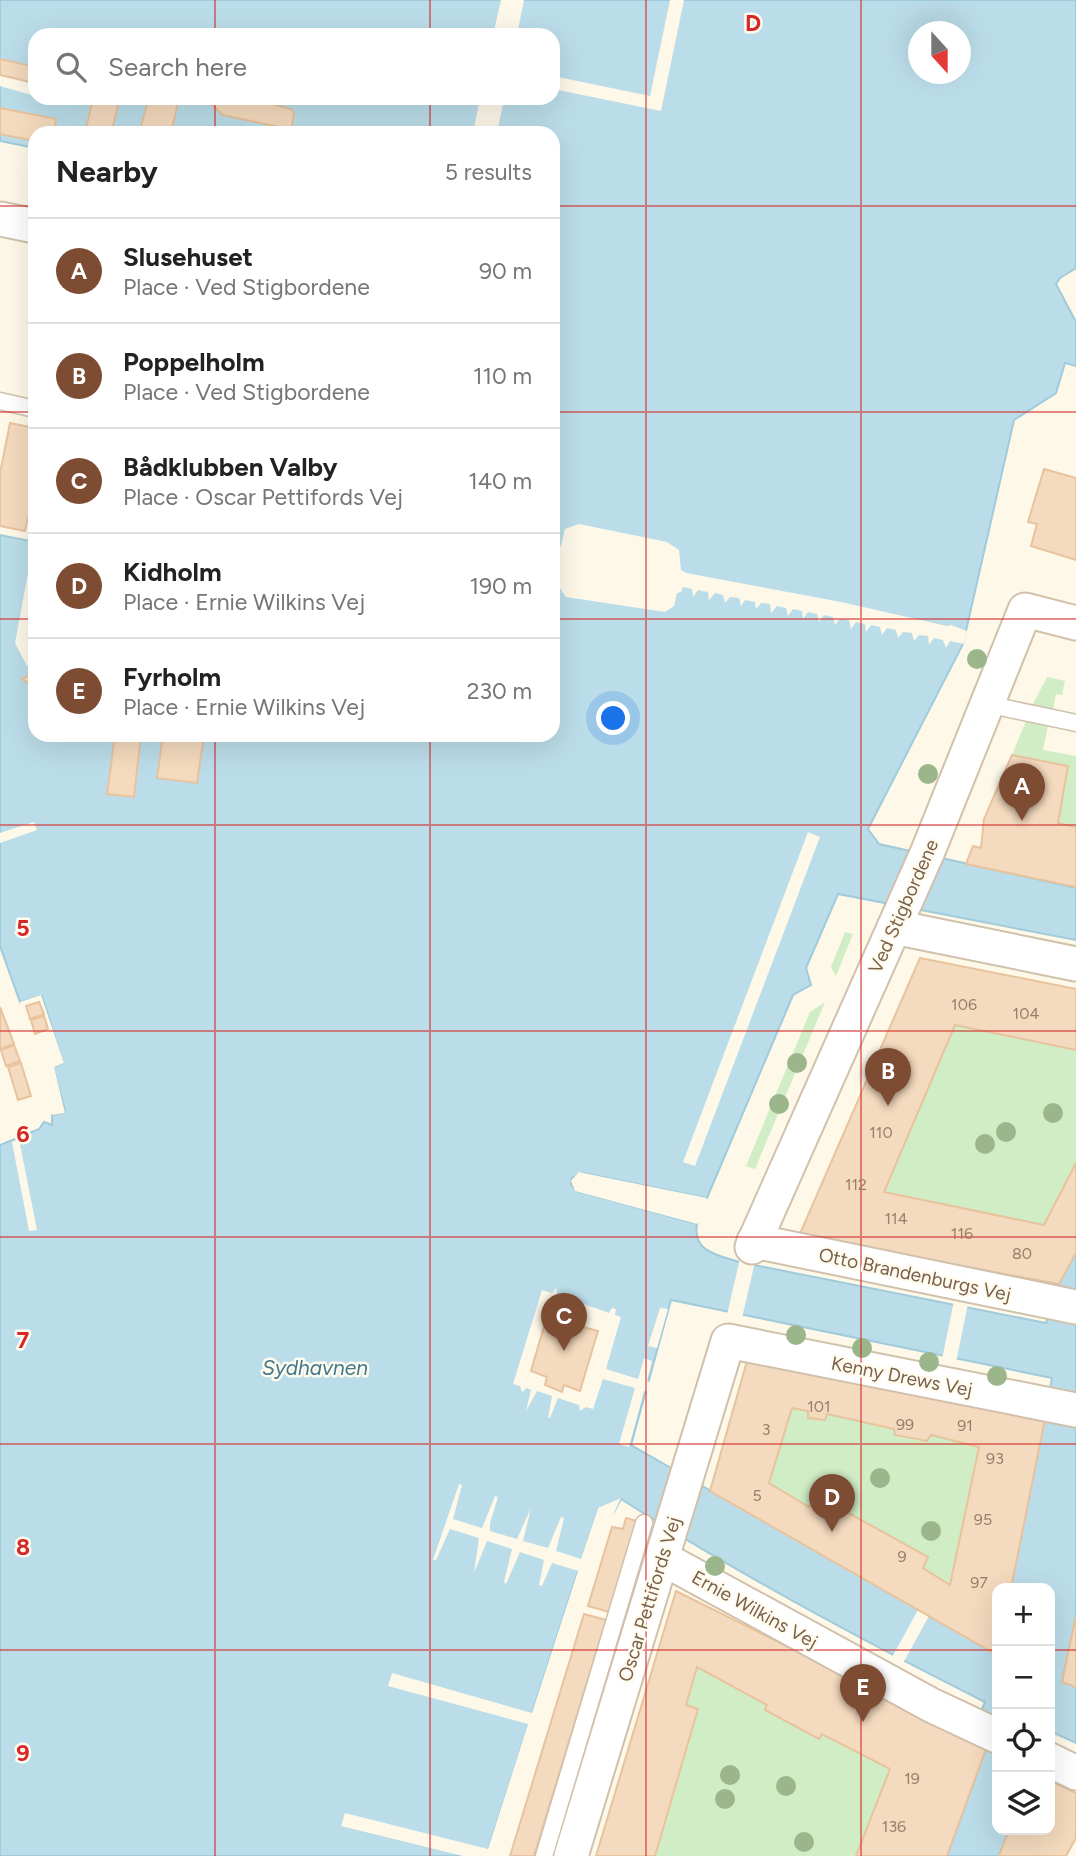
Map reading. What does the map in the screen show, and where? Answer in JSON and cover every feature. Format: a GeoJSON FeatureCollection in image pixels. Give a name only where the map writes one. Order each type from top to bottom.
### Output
{"type":"FeatureCollection","features":[{"type":"Feature","properties":{"kind":"street"},"geometry":{"type":"LineString","coordinates":[[0,219],[28,225]]}},
{"type":"Feature","properties":{"kind":"street","name":"Ved Stigbordene"},"geometry":{"type":"LineString","coordinates":[[753,1244],[928,851],[1025,610],[1076,623]]}},
{"type":"Feature","properties":{"kind":"street"},"geometry":{"type":"LineString","coordinates":[[898,920],[1076,964]]}},
{"type":"Feature","properties":{"kind":"street","name":"Otto Brandenburgs Vej"},"geometry":{"type":"LineString","coordinates":[[753,1244],[1076,1307]]}},
{"type":"Feature","properties":{"kind":"street","name":"Kenny Drews Vej"},"geometry":{"type":"LineString","coordinates":[[728,1341],[1076,1410]]}},
{"type":"Feature","properties":{"kind":"street","name":"Oscar Pettifords Vej"},"geometry":{"type":"LineString","coordinates":[[571,1856],[658,1541],[688,1473],[728,1341]]}},
{"type":"Feature","properties":{"kind":"street","name":"Ernie Wilkins Vej"},"geometry":{"type":"LineString","coordinates":[[658,1541],[931,1705],[992,1734]]}},
{"type":"Feature","properties":{"kind":"street"},"geometry":{"type":"LineString","coordinates":[[1055,1762],[1076,1773]]}},
{"type":"Feature","properties":{"kind":"lane"},"geometry":{"type":"LineString","coordinates":[[0,401],[28,407]]}},
{"type":"Feature","properties":{"kind":"lane"},"geometry":{"type":"LineString","coordinates":[[986,704],[1076,723]]}},
{"type":"Feature","properties":{"kind":"lane"},"geometry":{"type":"LineString","coordinates":[[544,1856],[658,1541]]}},
{"type":"Feature","properties":{"kind":"green space"},"geometry":{"type":"Polygon","coordinates":[[[1047,677],[1065,681],[1062,695],[1056,694],[1053,710],[1032,706],[1047,677]]]}},
{"type":"Feature","properties":{"kind":"green space"},"geometry":{"type":"Polygon","coordinates":[[[1026,721],[1048,726],[1043,750],[1076,756],[1076,827],[1058,823],[1068,766],[1012,755],[1026,721]]]}},
{"type":"Feature","properties":{"kind":"green space"},"geometry":{"type":"Polygon","coordinates":[[[845,932],[853,934],[836,976],[831,967],[845,932]]]}},
{"type":"Feature","properties":{"kind":"green space"},"geometry":{"type":"Polygon","coordinates":[[[825,1002],[755,1169],[746,1166],[810,1012],[825,1002]]]}},
{"type":"Feature","properties":{"kind":"green space"},"geometry":{"type":"Polygon","coordinates":[[[955,1025],[1076,1050],[1076,1163],[1044,1225],[884,1192],[955,1025]]]}},
{"type":"Feature","properties":{"kind":"green space"},"geometry":{"type":"Polygon","coordinates":[[[792,1408],[808,1411],[808,1418],[825,1420],[827,1414],[894,1429],[895,1436],[927,1441],[931,1435],[979,1447],[950,1585],[923,1568],[928,1557],[818,1496],[809,1507],[769,1483],[792,1408]]]}},
{"type":"Feature","properties":{"kind":"green space"},"geometry":{"type":"Polygon","coordinates":[[[697,1667],[767,1705],[765,1710],[819,1739],[822,1734],[890,1769],[856,1856],[655,1856],[698,1710],[686,1705],[697,1667]]]}},
{"type":"Feature","properties":{"kind":"water","name":"Sydhavnen"},"geometry":{"type":"Polygon","coordinates":[[[0,0],[1076,0],[1076,268],[1060,278],[1056,284],[1076,322],[1076,366],[1065,363],[1056,393],[1014,420],[963,644],[868,829],[879,844],[1076,888],[1076,940],[838,894],[806,968],[811,985],[793,995],[707,1198],[583,1173],[572,1178],[571,1184],[576,1191],[697,1224],[698,1241],[708,1251],[739,1262],[1046,1323],[1059,1284],[1076,1253],[1076,1616],[1062,1681],[1076,1687],[1076,1743],[1055,1733],[1055,1583],[1012,1583],[1052,1378],[671,1300],[631,1445],[992,1652],[992,1835],[1007,1835],[999,1856],[947,1856],[987,1746],[970,1738],[985,1702],[800,1605],[621,1499],[614,1512],[598,1509],[486,1856],[0,1856],[0,1145],[39,1129],[44,1122],[52,1125],[52,1115],[64,1113],[65,1110],[53,1067],[63,1063],[42,996],[20,1002],[0,946],[0,535],[28,541],[28,742],[560,742],[560,126],[28,126],[28,147],[0,141],[0,0]]]}},
{"type":"Feature","properties":{"kind":"pier"},"geometry":{"type":"Polygon","coordinates":[[[501,0],[524,0],[518,28],[495,28],[501,0]]]}},
{"type":"Feature","properties":{"kind":"pier"},"geometry":{"type":"Polygon","coordinates":[[[670,0],[684,0],[661,111],[560,90],[560,77],[650,96],[670,0]]]}},
{"type":"Feature","properties":{"kind":"pier"},"geometry":{"type":"Polygon","coordinates":[[[0,75],[28,83],[28,94],[0,86],[0,75]]]}},
{"type":"Feature","properties":{"kind":"pier"},"geometry":{"type":"Polygon","coordinates":[[[479,105],[503,105],[498,126],[474,126],[479,105]]]}},
{"type":"Feature","properties":{"kind":"pier"},"geometry":{"type":"Polygon","coordinates":[[[579,524],[667,542],[679,550],[681,570],[686,573],[951,625],[967,631],[964,644],[950,641],[946,648],[943,640],[934,638],[929,645],[928,636],[919,635],[914,641],[912,633],[903,632],[898,638],[896,630],[887,628],[882,635],[880,627],[871,625],[866,632],[865,624],[856,622],[851,629],[849,620],[840,619],[835,625],[833,617],[824,615],[819,622],[817,614],[808,612],[803,619],[802,611],[793,609],[788,616],[786,608],[777,606],[771,613],[770,604],[761,603],[756,609],[755,602],[745,600],[741,606],[739,598],[730,597],[725,603],[723,595],[715,593],[709,600],[708,592],[698,590],[693,597],[692,589],[683,587],[681,592],[677,593],[674,606],[665,612],[566,597],[560,588],[560,546],[565,529],[579,524]]]}},
{"type":"Feature","properties":{"kind":"pier"},"geometry":{"type":"Polygon","coordinates":[[[28,573],[28,666],[15,643],[28,573]]]}},
{"type":"Feature","properties":{"kind":"pier"},"geometry":{"type":"Polygon","coordinates":[[[34,822],[37,830],[0,843],[0,833],[34,822]]]}},
{"type":"Feature","properties":{"kind":"pier"},"geometry":{"type":"Polygon","coordinates":[[[808,832],[820,837],[695,1166],[683,1162],[808,832]]]}},
{"type":"Feature","properties":{"kind":"pier"},"geometry":{"type":"Polygon","coordinates":[[[41,995],[64,1063],[54,1067],[65,1113],[52,1115],[51,1111],[62,1110],[50,1067],[59,1061],[39,1000],[21,1005],[20,1002],[41,995]]]}},
{"type":"Feature","properties":{"kind":"pier"},"geometry":{"type":"Polygon","coordinates":[[[19,1139],[37,1230],[29,1231],[12,1142],[19,1139]]]}},
{"type":"Feature","properties":{"kind":"pier"},"geometry":{"type":"Polygon","coordinates":[[[579,1172],[707,1198],[705,1201],[583,1176],[575,1180],[577,1188],[698,1221],[697,1224],[575,1191],[571,1181],[579,1172]]]}},
{"type":"Feature","properties":{"kind":"pier"},"geometry":{"type":"Polygon","coordinates":[[[740,1258],[755,1262],[742,1318],[727,1315],[740,1258]]]}},
{"type":"Feature","properties":{"kind":"pier"},"geometry":{"type":"Polygon","coordinates":[[[556,1288],[558,1295],[609,1313],[612,1308],[616,1309],[615,1315],[621,1317],[606,1369],[638,1379],[644,1358],[652,1361],[647,1381],[651,1383],[649,1392],[644,1391],[629,1447],[619,1444],[635,1388],[603,1379],[593,1409],[586,1407],[580,1411],[579,1405],[558,1398],[548,1418],[552,1396],[537,1391],[526,1411],[531,1390],[527,1388],[522,1392],[520,1386],[513,1384],[542,1290],[552,1293],[556,1288]]]}},
{"type":"Feature","properties":{"kind":"pier"},"geometry":{"type":"Polygon","coordinates":[[[954,1301],[968,1304],[956,1362],[942,1359],[954,1301]]]}},
{"type":"Feature","properties":{"kind":"pier"},"geometry":{"type":"Polygon","coordinates":[[[660,1308],[668,1309],[657,1348],[648,1346],[660,1308]]]}},
{"type":"Feature","properties":{"kind":"pier"},"geometry":{"type":"Polygon","coordinates":[[[459,1484],[462,1485],[453,1519],[482,1528],[495,1496],[498,1497],[490,1531],[517,1539],[531,1508],[523,1541],[548,1548],[561,1517],[564,1518],[556,1551],[581,1559],[598,1508],[621,1498],[613,1515],[601,1512],[489,1856],[463,1856],[341,1826],[345,1813],[488,1849],[528,1724],[388,1686],[392,1673],[532,1713],[578,1571],[552,1563],[542,1586],[539,1585],[544,1560],[520,1552],[506,1584],[504,1582],[512,1549],[487,1541],[474,1573],[479,1538],[450,1529],[436,1560],[433,1560],[459,1484]]]}},
{"type":"Feature","properties":{"kind":"pier"},"geometry":{"type":"Polygon","coordinates":[[[918,1610],[929,1616],[902,1665],[891,1659],[918,1610]]]}},
{"type":"Feature","properties":{"kind":"building"},"geometry":{"type":"Polygon","coordinates":[[[0,59],[28,65],[28,81],[0,75],[0,59]]]}},
{"type":"Feature","properties":{"kind":"building"},"geometry":{"type":"Polygon","coordinates":[[[91,105],[118,105],[113,126],[87,126],[91,105]]]}},
{"type":"Feature","properties":{"kind":"building"},"geometry":{"type":"Polygon","coordinates":[[[147,105],[177,105],[173,126],[141,126],[147,105]]]}},
{"type":"Feature","properties":{"kind":"building"},"geometry":{"type":"Polygon","coordinates":[[[212,105],[275,105],[291,109],[294,113],[292,126],[274,126],[223,115],[212,105]]]}},
{"type":"Feature","properties":{"kind":"building"},"geometry":{"type":"Polygon","coordinates":[[[0,108],[56,119],[55,126],[28,126],[28,140],[0,134],[0,108]]]}},
{"type":"Feature","properties":{"kind":"building"},"geometry":{"type":"Polygon","coordinates":[[[10,423],[28,427],[28,517],[25,531],[0,526],[0,473],[10,423]]]}},
{"type":"Feature","properties":{"kind":"building"},"geometry":{"type":"Polygon","coordinates":[[[1044,469],[1076,478],[1076,560],[1031,546],[1037,524],[1028,522],[1044,469]]]}},
{"type":"Feature","properties":{"kind":"building"},"geometry":{"type":"Polygon","coordinates":[[[114,742],[140,742],[134,797],[107,794],[114,742]]]}},
{"type":"Feature","properties":{"kind":"building"},"geometry":{"type":"Polygon","coordinates":[[[162,742],[203,742],[197,783],[157,778],[162,742]]]}},
{"type":"Feature","properties":{"kind":"building"},"geometry":{"type":"Polygon","coordinates":[[[1012,755],[1068,766],[1058,823],[1076,827],[1076,887],[966,864],[973,846],[981,848],[984,819],[1012,755]]]}},
{"type":"Feature","properties":{"kind":"building"},"geometry":{"type":"Polygon","coordinates":[[[920,958],[1076,989],[1076,1050],[955,1025],[884,1192],[1044,1225],[1076,1163],[1076,1253],[1059,1284],[799,1236],[920,958]]]}},
{"type":"Feature","properties":{"kind":"building"},"geometry":{"type":"Polygon","coordinates":[[[39,1002],[44,1014],[30,1019],[26,1006],[39,1002]]]}},
{"type":"Feature","properties":{"kind":"building"},"geometry":{"type":"Polygon","coordinates":[[[0,1007],[14,1044],[0,1049],[0,1007]]]}},
{"type":"Feature","properties":{"kind":"building"},"geometry":{"type":"Polygon","coordinates":[[[44,1016],[48,1029],[35,1034],[31,1020],[44,1016]]]}},
{"type":"Feature","properties":{"kind":"building"},"geometry":{"type":"Polygon","coordinates":[[[14,1045],[20,1061],[6,1066],[1,1050],[14,1045]]]}},
{"type":"Feature","properties":{"kind":"building"},"geometry":{"type":"Polygon","coordinates":[[[21,1063],[31,1096],[18,1100],[8,1067],[21,1063]]]}},
{"type":"Feature","properties":{"kind":"building"},"geometry":{"type":"Polygon","coordinates":[[[550,1306],[568,1310],[565,1322],[598,1331],[580,1391],[564,1385],[562,1392],[545,1385],[547,1377],[531,1371],[550,1306]]]}},
{"type":"Feature","properties":{"kind":"building"},"geometry":{"type":"Polygon","coordinates":[[[747,1361],[1045,1419],[1012,1583],[992,1583],[992,1652],[710,1491],[747,1361]],[[792,1408],[769,1483],[809,1507],[818,1496],[928,1557],[923,1568],[950,1585],[979,1447],[931,1435],[927,1441],[895,1435],[894,1429],[827,1414],[825,1420],[808,1418],[808,1411],[792,1408]]]}},
{"type":"Feature","properties":{"kind":"building"},"geometry":{"type":"Polygon","coordinates":[[[626,1518],[637,1521],[609,1612],[588,1606],[612,1527],[623,1529],[626,1518]]]}},
{"type":"Feature","properties":{"kind":"building"},"geometry":{"type":"Polygon","coordinates":[[[676,1591],[987,1746],[947,1856],[856,1856],[890,1769],[822,1734],[819,1739],[765,1710],[767,1705],[697,1667],[686,1705],[698,1709],[655,1856],[596,1856],[676,1591]]]}},
{"type":"Feature","properties":{"kind":"building"},"geometry":{"type":"Polygon","coordinates":[[[584,1614],[606,1620],[534,1856],[510,1856],[584,1614]]]}},
{"type":"Feature","properties":{"kind":"building"},"geometry":{"type":"Polygon","coordinates":[[[1076,1616],[1076,1687],[1062,1682],[1076,1616]]]}},
{"type":"Feature","properties":{"kind":"building"},"geometry":{"type":"Polygon","coordinates":[[[1055,1783],[1076,1793],[1076,1838],[1066,1856],[999,1856],[1007,1835],[1055,1835],[1055,1783]]]}},
{"type":"Feature","properties":{"kind":"place","name":"Slusehuset"},"geometry":{"type":"Point","coordinates":[1022,821]}},
{"type":"Feature","properties":{"kind":"place","name":"Poppelholm"},"geometry":{"type":"Point","coordinates":[888,1106]}},
{"type":"Feature","properties":{"kind":"place","name":"Bådklubben Valby"},"geometry":{"type":"Point","coordinates":[564,1351]}},
{"type":"Feature","properties":{"kind":"place","name":"Kidholm"},"geometry":{"type":"Point","coordinates":[832,1532]}},
{"type":"Feature","properties":{"kind":"place","name":"Fyrholm"},"geometry":{"type":"Point","coordinates":[863,1722]}}]}
